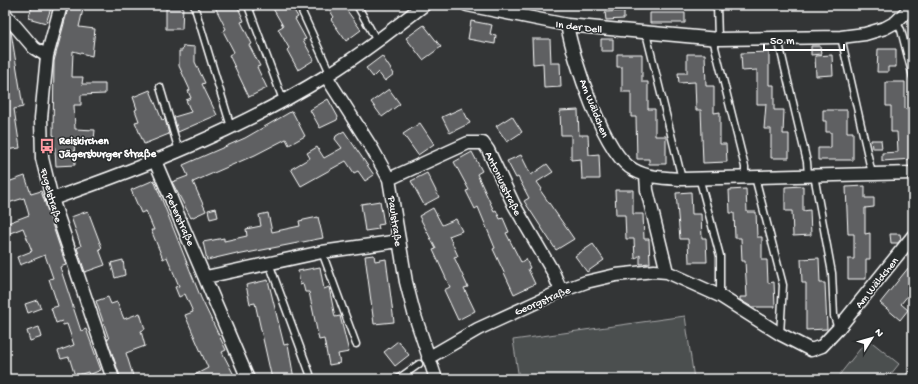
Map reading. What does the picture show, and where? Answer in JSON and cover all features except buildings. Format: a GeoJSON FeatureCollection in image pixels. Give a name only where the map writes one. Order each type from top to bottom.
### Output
{"type":"FeatureCollection","features":[{"type":"Feature","properties":{"kind":"street","name":"Fugelstraße"},"geometry":{"type":"LineString","coordinates":[[61,5],[47,56],[41,118],[42,158],[52,199],[113,379]]}},
{"type":"Feature","properties":{"kind":"street"},"geometry":{"type":"LineString","coordinates":[[52,199],[155,161],[231,127],[283,100],[328,74],[377,41],[424,5]]}},
{"type":"Feature","properties":{"kind":"street","name":"In der Dell"},"geometry":{"type":"LineString","coordinates":[[467,5],[567,25],[715,39],[841,37],[878,30],[896,22],[912,5]]}},
{"type":"Feature","properties":{"kind":"street"},"geometry":{"type":"LineString","coordinates":[[5,14],[34,48],[47,56]]}},
{"type":"Feature","properties":{"kind":"street","name":"Am Wäldchen"},"geometry":{"type":"LineString","coordinates":[[567,25],[576,62],[611,145],[623,162],[633,170],[646,175],[682,178],[913,173]]}},
{"type":"Feature","properties":{"kind":"street","name":"Paulstraße"},"geometry":{"type":"LineString","coordinates":[[328,74],[390,179],[396,210],[399,241],[423,361],[436,379]]}},
{"type":"Feature","properties":{"kind":"street","name":"Antoniusstraße"},"geometry":{"type":"LineString","coordinates":[[390,179],[468,143],[483,143],[488,150],[514,205],[553,272],[561,291]]}},
{"type":"Feature","properties":{"kind":"street","name":"Peterstraße"},"geometry":{"type":"LineString","coordinates":[[155,161],[206,277],[248,379]]}},
{"type":"Feature","properties":{"kind":"street"},"geometry":{"type":"LineString","coordinates":[[646,175],[667,272]]}},
{"type":"Feature","properties":{"kind":"street","name":"Am Wäldchen"},"geometry":{"type":"LineString","coordinates":[[667,272],[720,296],[780,334],[812,350],[822,346],[838,329],[913,236]]}},
{"type":"Feature","properties":{"kind":"street"},"geometry":{"type":"LineString","coordinates":[[206,277],[322,252],[399,241]]}},
{"type":"Feature","properties":{"kind":"street","name":"Georgstraße"},"geometry":{"type":"LineString","coordinates":[[423,361],[478,328],[561,291],[586,282],[616,275],[639,272],[667,272]]}},
{"type":"Feature","properties":{"kind":"lane"},"geometry":{"type":"LineString","coordinates":[[194,5],[231,127]]}},
{"type":"Feature","properties":{"kind":"lane"},"geometry":{"type":"LineString","coordinates":[[299,5],[328,74]]}},
{"type":"Feature","properties":{"kind":"lane"},"geometry":{"type":"LineString","coordinates":[[357,5],[377,41]]}},
{"type":"Feature","properties":{"kind":"lane"},"geometry":{"type":"LineString","coordinates":[[717,5],[715,39],[744,167],[750,177],[782,285],[780,334]]}},
{"type":"Feature","properties":{"kind":"lane"},"geometry":{"type":"LineString","coordinates":[[248,6],[283,100]]}},
{"type":"Feature","properties":{"kind":"lane"},"geometry":{"type":"LineString","coordinates":[[896,22],[901,30],[913,77]]}},
{"type":"Feature","properties":{"kind":"lane"},"geometry":{"type":"LineString","coordinates":[[646,33],[682,178]]}},
{"type":"Feature","properties":{"kind":"lane"},"geometry":{"type":"LineString","coordinates":[[841,37],[872,174]]}},
{"type":"Feature","properties":{"kind":"lane"},"geometry":{"type":"LineString","coordinates":[[778,38],[829,255],[834,316],[838,329]]}},
{"type":"Feature","properties":{"kind":"lane"},"geometry":{"type":"LineString","coordinates":[[160,87],[178,151]]}},
{"type":"Feature","properties":{"kind":"lane"},"geometry":{"type":"LineString","coordinates":[[699,177],[720,256],[720,296]]}},
{"type":"Feature","properties":{"kind":"lane"},"geometry":{"type":"LineString","coordinates":[[322,252],[356,344]]}},
{"type":"Feature","properties":{"kind":"lane"},"geometry":{"type":"LineString","coordinates":[[269,263],[310,374]]}},
{"type":"Feature","properties":{"kind":"lane","name":"Georgstraße"},"geometry":{"type":"LineString","coordinates":[[398,379],[423,361]]}},
{"type":"Feature","properties":{"kind":"shaded area"},"geometry":{"type":"Polygon","coordinates":[[[685,316],[694,379],[519,379],[513,340],[685,316]]]}},
{"type":"Feature","properties":{"kind":"shaded area"},"geometry":{"type":"Polygon","coordinates":[[[868,339],[899,364],[887,379],[836,379],[868,339]]]}},
{"type":"Feature","properties":{"kind":"shaded area"},"geometry":{"type":"Polygon","coordinates":[[[913,365],[913,379],[903,379],[913,365]]]}},
{"type":"Feature","properties":{"kind":"place","name":"Reiskirchen Jägersburger Straße"},"geometry":{"type":"Point","coordinates":[47,146]}}]}
